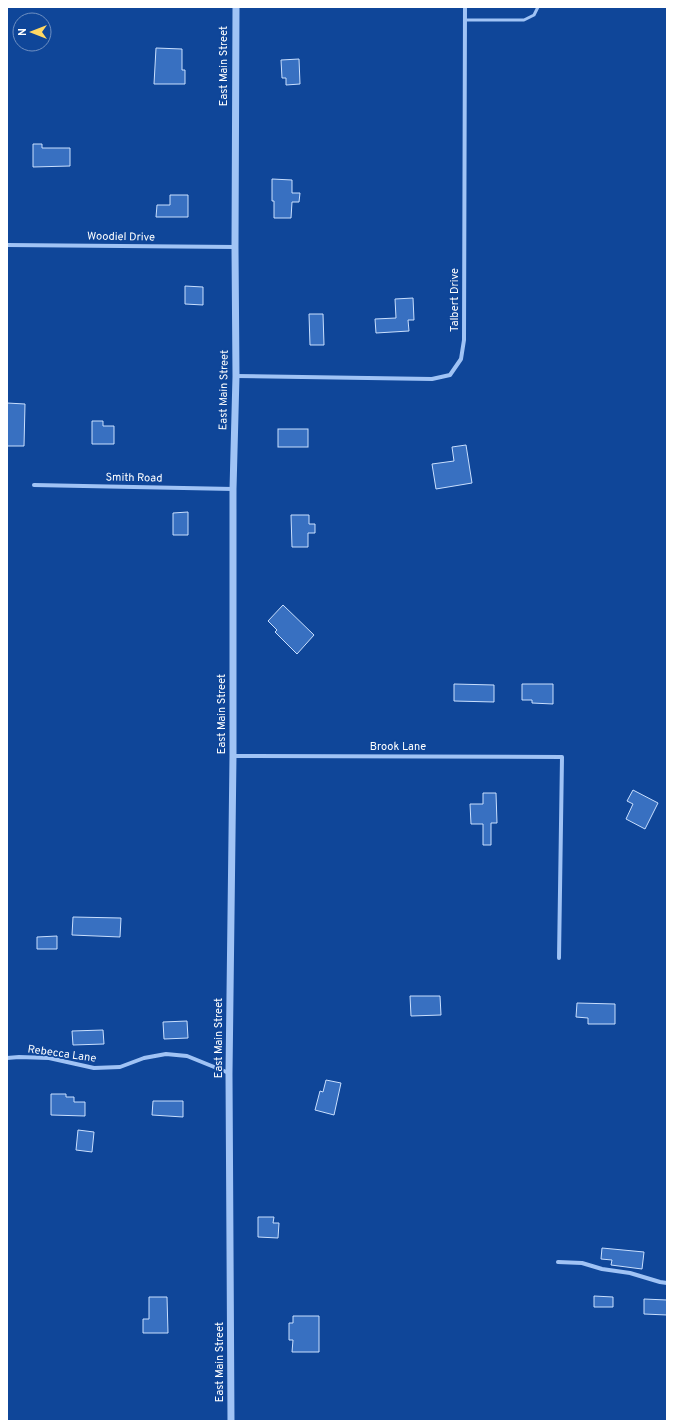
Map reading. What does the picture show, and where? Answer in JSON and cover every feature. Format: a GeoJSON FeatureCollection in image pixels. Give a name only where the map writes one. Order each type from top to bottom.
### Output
{"type":"FeatureCollection","features":[{"type":"Feature","properties":{"kind":"street","name":"East Main Street"},"geometry":{"type":"LineString","coordinates":[[231,1421],[230,1074],[233,756],[233,488],[236,376],[234,247],[236,7]]}},
{"type":"Feature","properties":{"kind":"street","name":"Talbert Drive"},"geometry":{"type":"LineString","coordinates":[[236,376],[432,379],[450,375],[461,358],[464,340],[465,7]]}},
{"type":"Feature","properties":{"kind":"street","name":"Woodiel Drive"},"geometry":{"type":"LineString","coordinates":[[7,245],[234,247]]}},
{"type":"Feature","properties":{"kind":"street","name":"Smith Road"},"geometry":{"type":"LineString","coordinates":[[34,485],[233,488]]}},
{"type":"Feature","properties":{"kind":"street","name":"Brook Lane"},"geometry":{"type":"LineString","coordinates":[[233,756],[562,757],[559,958]]}},
{"type":"Feature","properties":{"kind":"street","name":"Rebecca Lane"},"geometry":{"type":"LineString","coordinates":[[7,1058],[49,1058],[94,1068],[120,1067],[144,1058],[166,1054],[188,1056],[230,1074]]}},
{"type":"Feature","properties":{"kind":"street"},"geometry":{"type":"LineString","coordinates":[[558,1262],[582,1263],[602,1269],[630,1273],[667,1283]]}},
{"type":"Feature","properties":{"kind":"lane"},"geometry":{"type":"LineString","coordinates":[[465,20],[524,20],[534,15],[538,7]]}},
{"type":"Feature","properties":{"kind":"building"},"geometry":{"type":"Polygon","coordinates":[[[156,48],[182,49],[182,70],[185,70],[185,84],[154,84],[156,48]]]}},
{"type":"Feature","properties":{"kind":"building"},"geometry":{"type":"Polygon","coordinates":[[[299,59],[300,84],[286,85],[286,78],[282,78],[281,60],[299,59]]]}},
{"type":"Feature","properties":{"kind":"building"},"geometry":{"type":"Polygon","coordinates":[[[33,144],[42,144],[42,148],[70,148],[70,166],[33,167],[33,144]]]}},
{"type":"Feature","properties":{"kind":"building"},"geometry":{"type":"Polygon","coordinates":[[[272,179],[292,180],[292,193],[300,193],[299,202],[292,202],[291,218],[274,218],[272,179]]]}},
{"type":"Feature","properties":{"kind":"building"},"geometry":{"type":"Polygon","coordinates":[[[170,195],[188,195],[188,217],[156,217],[157,205],[170,205],[170,195]]]}},
{"type":"Feature","properties":{"kind":"building"},"geometry":{"type":"Polygon","coordinates":[[[185,286],[203,287],[203,305],[185,304],[185,286]]]}},
{"type":"Feature","properties":{"kind":"building"},"geometry":{"type":"Polygon","coordinates":[[[413,298],[414,320],[408,320],[409,331],[376,333],[375,319],[396,318],[395,299],[413,298]]]}},
{"type":"Feature","properties":{"kind":"building"},"geometry":{"type":"Polygon","coordinates":[[[309,314],[323,314],[324,345],[310,345],[309,314]]]}},
{"type":"Feature","properties":{"kind":"building"},"geometry":{"type":"Polygon","coordinates":[[[7,403],[25,404],[24,446],[7,446],[7,403]]]}},
{"type":"Feature","properties":{"kind":"building"},"geometry":{"type":"Polygon","coordinates":[[[92,421],[103,421],[103,426],[114,426],[114,444],[92,444],[92,421]]]}},
{"type":"Feature","properties":{"kind":"building"},"geometry":{"type":"Polygon","coordinates":[[[278,429],[308,429],[308,447],[278,447],[278,429]]]}},
{"type":"Feature","properties":{"kind":"building"},"geometry":{"type":"Polygon","coordinates":[[[466,445],[472,483],[436,489],[432,464],[454,461],[452,447],[466,445]]]}},
{"type":"Feature","properties":{"kind":"building"},"geometry":{"type":"Polygon","coordinates":[[[188,512],[188,535],[173,535],[173,513],[188,512]]]}},
{"type":"Feature","properties":{"kind":"building"},"geometry":{"type":"Polygon","coordinates":[[[291,515],[309,515],[309,524],[315,524],[315,533],[308,533],[308,547],[292,547],[291,515]]]}},
{"type":"Feature","properties":{"kind":"building"},"geometry":{"type":"Polygon","coordinates":[[[283,605],[314,635],[297,654],[275,632],[277,630],[268,621],[283,605]]]}},
{"type":"Feature","properties":{"kind":"building"},"geometry":{"type":"Polygon","coordinates":[[[454,684],[494,685],[494,702],[454,701],[454,684]]]}},
{"type":"Feature","properties":{"kind":"building"},"geometry":{"type":"Polygon","coordinates":[[[522,684],[553,684],[553,704],[532,703],[532,700],[522,700],[522,684]]]}},
{"type":"Feature","properties":{"kind":"building"},"geometry":{"type":"Polygon","coordinates":[[[633,790],[658,803],[645,829],[626,819],[633,804],[627,801],[633,790]]]}},
{"type":"Feature","properties":{"kind":"building"},"geometry":{"type":"Polygon","coordinates":[[[483,793],[496,793],[497,823],[491,823],[491,845],[483,845],[483,824],[471,824],[470,804],[483,804],[483,793]]]}},
{"type":"Feature","properties":{"kind":"building"},"geometry":{"type":"Polygon","coordinates":[[[73,917],[121,918],[120,937],[72,935],[73,917]]]}},
{"type":"Feature","properties":{"kind":"building"},"geometry":{"type":"Polygon","coordinates":[[[57,936],[57,949],[37,949],[37,937],[57,936]]]}},
{"type":"Feature","properties":{"kind":"building"},"geometry":{"type":"Polygon","coordinates":[[[410,996],[440,996],[441,1015],[411,1016],[410,996]]]}},
{"type":"Feature","properties":{"kind":"building"},"geometry":{"type":"Polygon","coordinates":[[[577,1003],[615,1004],[615,1024],[588,1024],[588,1018],[576,1017],[577,1003]]]}},
{"type":"Feature","properties":{"kind":"building"},"geometry":{"type":"Polygon","coordinates":[[[187,1021],[188,1038],[164,1039],[163,1022],[187,1021]]]}},
{"type":"Feature","properties":{"kind":"building"},"geometry":{"type":"Polygon","coordinates":[[[103,1030],[104,1044],[73,1045],[72,1031],[103,1030]]]}},
{"type":"Feature","properties":{"kind":"building"},"geometry":{"type":"Polygon","coordinates":[[[326,1080],[341,1083],[334,1115],[315,1110],[320,1091],[323,1092],[326,1080]]]}},
{"type":"Feature","properties":{"kind":"building"},"geometry":{"type":"Polygon","coordinates":[[[51,1094],[66,1094],[66,1097],[74,1097],[74,1102],[85,1102],[85,1116],[51,1115],[51,1094]]]}},
{"type":"Feature","properties":{"kind":"building"},"geometry":{"type":"Polygon","coordinates":[[[153,1101],[183,1101],[183,1117],[152,1115],[153,1101]]]}},
{"type":"Feature","properties":{"kind":"building"},"geometry":{"type":"Polygon","coordinates":[[[78,1130],[94,1132],[92,1152],[76,1150],[78,1130]]]}},
{"type":"Feature","properties":{"kind":"building"},"geometry":{"type":"Polygon","coordinates":[[[258,1217],[274,1217],[273,1223],[279,1223],[278,1238],[258,1237],[258,1217]]]}},
{"type":"Feature","properties":{"kind":"building"},"geometry":{"type":"Polygon","coordinates":[[[602,1248],[644,1252],[642,1269],[611,1265],[612,1260],[601,1259],[602,1248]]]}},
{"type":"Feature","properties":{"kind":"building"},"geometry":{"type":"Polygon","coordinates":[[[594,1296],[613,1297],[613,1307],[594,1307],[594,1296]]]}},
{"type":"Feature","properties":{"kind":"building"},"geometry":{"type":"Polygon","coordinates":[[[149,1297],[167,1297],[168,1333],[143,1333],[143,1319],[149,1319],[149,1297]]]}},
{"type":"Feature","properties":{"kind":"building"},"geometry":{"type":"Polygon","coordinates":[[[644,1299],[667,1300],[667,1315],[644,1314],[644,1299]]]}},
{"type":"Feature","properties":{"kind":"building"},"geometry":{"type":"Polygon","coordinates":[[[293,1316],[319,1316],[319,1352],[292,1352],[293,1340],[289,1340],[289,1323],[293,1323],[293,1316]]]}}]}
